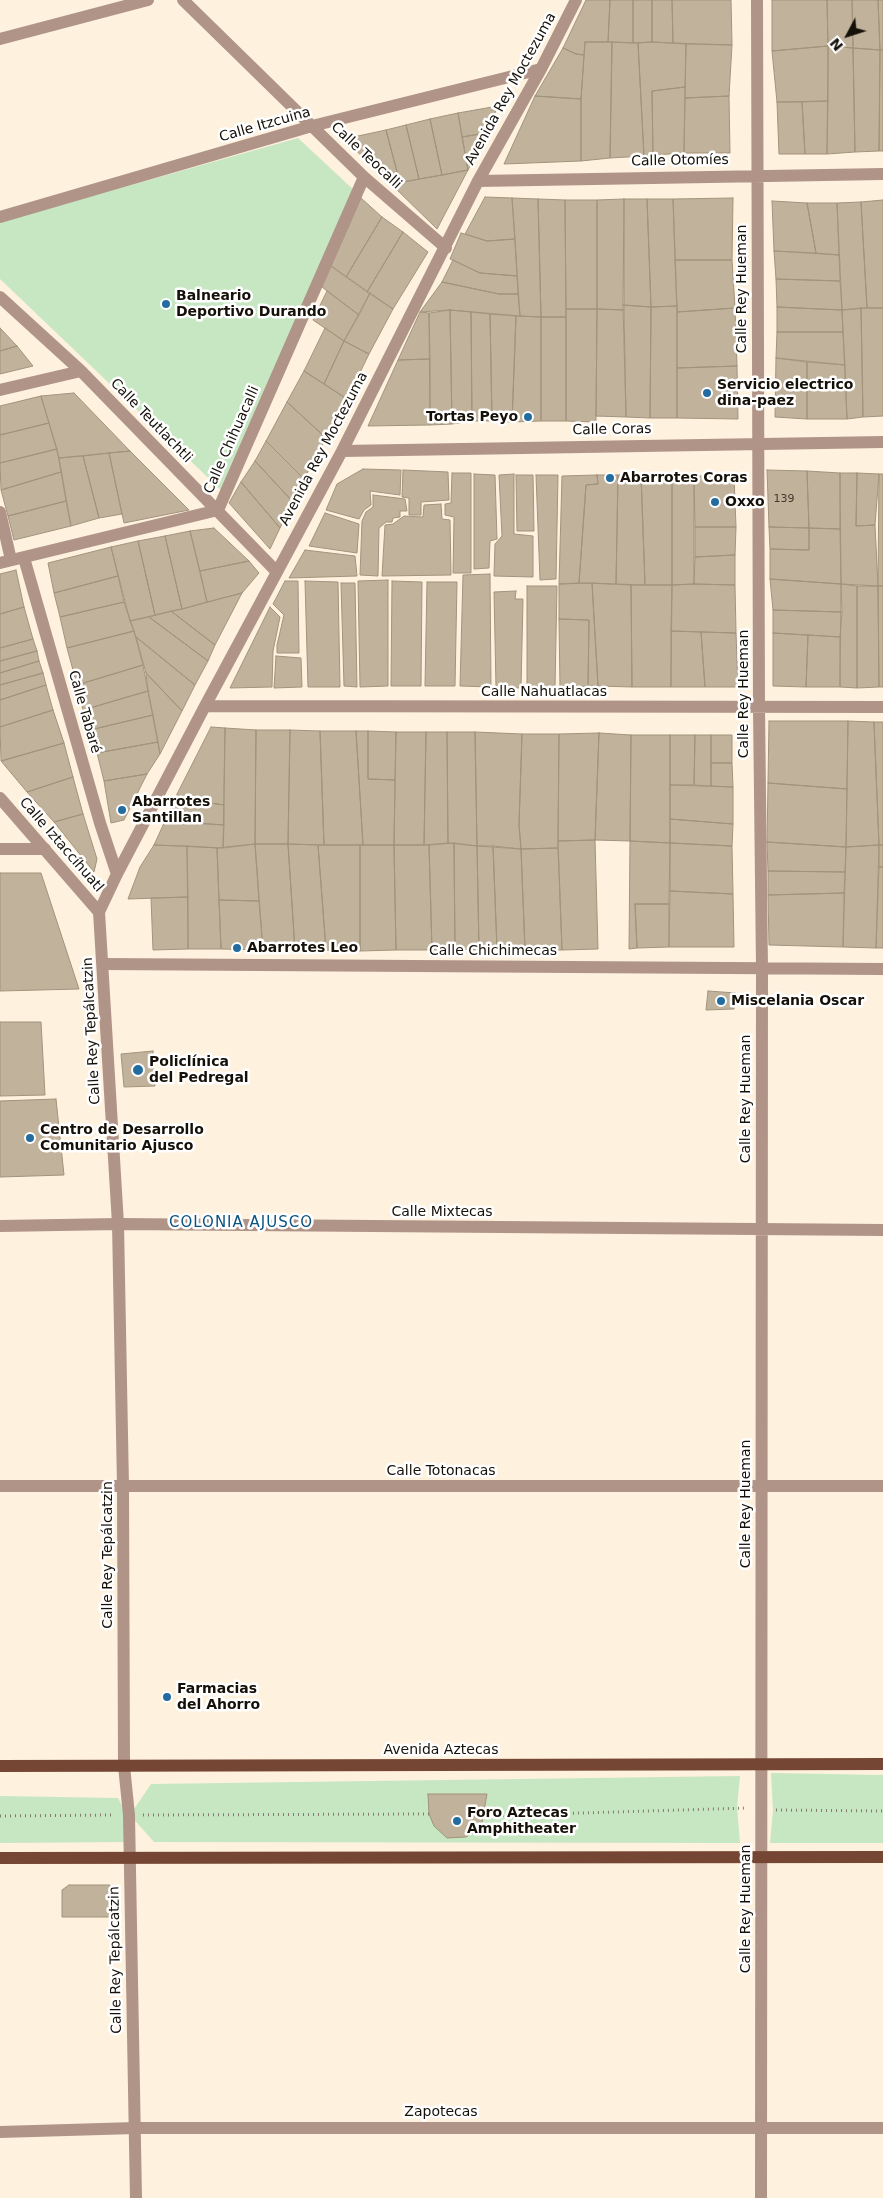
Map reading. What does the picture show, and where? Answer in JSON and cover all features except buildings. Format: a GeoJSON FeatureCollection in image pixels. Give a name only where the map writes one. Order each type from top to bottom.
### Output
{"type":"FeatureCollection","features":[{"type":"Feature","properties":{"kind":"main road","name":"Avenida Aztecas"},"geometry":{"type":"LineString","coordinates":[[0,1766],[883,1764]]}},
{"type":"Feature","properties":{"kind":"main road"},"geometry":{"type":"LineString","coordinates":[[0,1858],[883,1857]]}},
{"type":"Feature","properties":{"kind":"street"},"geometry":{"type":"LineString","coordinates":[[0,38],[148,0]]}},
{"type":"Feature","properties":{"kind":"street","name":"Calle Teocalli"},"geometry":{"type":"LineString","coordinates":[[183,0],[364,177],[446,248]]}},
{"type":"Feature","properties":{"kind":"street","name":"Avenida Rey Moctezuma"},"geometry":{"type":"LineString","coordinates":[[99,912],[117,874],[276,571],[342,451],[446,248],[478,181],[541,69],[576,0]]}},
{"type":"Feature","properties":{"kind":"street","name":"Calle Rey Hueman"},"geometry":{"type":"LineString","coordinates":[[758,0],[756,175],[762,968],[761,2198]]}},
{"type":"Feature","properties":{"kind":"street","name":"Calle Itzcuina"},"geometry":{"type":"LineString","coordinates":[[0,217],[312,126],[541,69]]}},
{"type":"Feature","properties":{"kind":"street","name":"Calle Otomíes"},"geometry":{"type":"LineString","coordinates":[[478,181],[883,174]]}},
{"type":"Feature","properties":{"kind":"street","name":"Calle Chihuacalli"},"geometry":{"type":"LineString","coordinates":[[12,560],[218,510],[364,177]]}},
{"type":"Feature","properties":{"kind":"street","name":"Calle Teutlachtli"},"geometry":{"type":"LineString","coordinates":[[0,298],[81,371],[276,571]]}},
{"type":"Feature","properties":{"kind":"street"},"geometry":{"type":"LineString","coordinates":[[0,390],[81,371]]}},
{"type":"Feature","properties":{"kind":"street","name":"Calle Coras"},"geometry":{"type":"LineString","coordinates":[[342,451],[758,442],[883,442]]}},
{"type":"Feature","properties":{"kind":"street","name":"Calle Tabaré"},"geometry":{"type":"LineString","coordinates":[[0,512],[12,560],[117,874]]}},
{"type":"Feature","properties":{"kind":"street","name":"Calle Nahuatlacas"},"geometry":{"type":"LineString","coordinates":[[205,706],[883,707]]}},
{"type":"Feature","properties":{"kind":"street","name":"Calle Iztaccíhuatl"},"geometry":{"type":"LineString","coordinates":[[0,798],[99,912]]}},
{"type":"Feature","properties":{"kind":"street"},"geometry":{"type":"LineString","coordinates":[[0,849],[45,848]]}},
{"type":"Feature","properties":{"kind":"street","name":"Calle Rey Tepálcatzin"},"geometry":{"type":"LineString","coordinates":[[99,912],[118,1224],[123,1486],[124,1766],[129,1815],[136,2198]]}},
{"type":"Feature","properties":{"kind":"street","name":"Calle Chichimecas"},"geometry":{"type":"LineString","coordinates":[[103,964],[883,969]]}},
{"type":"Feature","properties":{"kind":"street","name":"Calle Mixtecas"},"geometry":{"type":"LineString","coordinates":[[0,1226],[118,1224],[883,1230]]}},
{"type":"Feature","properties":{"kind":"street","name":"Calle Totonacas"},"geometry":{"type":"LineString","coordinates":[[0,1486],[883,1486]]}},
{"type":"Feature","properties":{"kind":"street","name":"Zapotecas"},"geometry":{"type":"LineString","coordinates":[[0,2132],[134,2128],[883,2128]]}},
{"type":"Feature","properties":{"kind":"path"},"geometry":{"type":"LineString","coordinates":[[483,1816],[740,1807],[761,1810],[883,1811]]}},
{"type":"Feature","properties":{"kind":"path"},"geometry":{"type":"LineString","coordinates":[[0,1816],[430,1814]]}},
{"type":"Feature","properties":{"kind":"green space","name":"Balneario Deportivo Durando"},"geometry":{"type":"Polygon","coordinates":[[[298,138],[356,192],[221,490],[0,279],[0,222],[298,138]]]}},
{"type":"Feature","properties":{"kind":"green space"},"geometry":{"type":"Polygon","coordinates":[[[771,1773],[883,1775],[883,1843],[770,1843],[773,1811],[771,1773]]]}},
{"type":"Feature","properties":{"kind":"green space"},"geometry":{"type":"Polygon","coordinates":[[[740,1776],[737,1807],[740,1843],[154,1842],[130,1815],[151,1784],[740,1776]]]}},
{"type":"Feature","properties":{"kind":"green space"},"geometry":{"type":"Polygon","coordinates":[[[0,1796],[118,1798],[127,1815],[127,1842],[0,1843],[0,1796]]]}},
{"type":"Feature","properties":{"kind":"place","name":"Balneario Deportivo Durando"},"geometry":{"type":"Point","coordinates":[166,304]}},
{"type":"Feature","properties":{"kind":"place","name":"Servicio electrico dina-paez"},"geometry":{"type":"Point","coordinates":[707,393]}},
{"type":"Feature","properties":{"kind":"place","name":"Tortas Peyo"},"geometry":{"type":"Point","coordinates":[528,417]}},
{"type":"Feature","properties":{"kind":"place","name":"Abarrotes Coras"},"geometry":{"type":"Point","coordinates":[610,478]}},
{"type":"Feature","properties":{"kind":"place","name":"Oxxo"},"geometry":{"type":"Point","coordinates":[715,502]}},
{"type":"Feature","properties":{"kind":"place","name":"Abarrotes Santillan"},"geometry":{"type":"Point","coordinates":[122,810]}},
{"type":"Feature","properties":{"kind":"place","name":"Abarrotes Leo"},"geometry":{"type":"Point","coordinates":[237,948]}},
{"type":"Feature","properties":{"kind":"place","name":"Miscelania Oscar"},"geometry":{"type":"Point","coordinates":[721,1001]}},
{"type":"Feature","properties":{"kind":"place","name":"Policlínica del Pedregal"},"geometry":{"type":"Point","coordinates":[138,1070]}},
{"type":"Feature","properties":{"kind":"place","name":"Centro de Desarrollo Comunitario Ajusco"},"geometry":{"type":"Point","coordinates":[30,1138]}},
{"type":"Feature","properties":{"kind":"place","name":"Farmacias del Ahorro"},"geometry":{"type":"Point","coordinates":[167,1697]}},
{"type":"Feature","properties":{"kind":"place","name":"Foro Aztecas Amphitheater"},"geometry":{"type":"Point","coordinates":[457,1821]}},
{"type":"Feature","properties":{"kind":"district","name":"COLONIA AJUSCO"},"geometry":{"type":"Point","coordinates":[241,1223]}}]}
